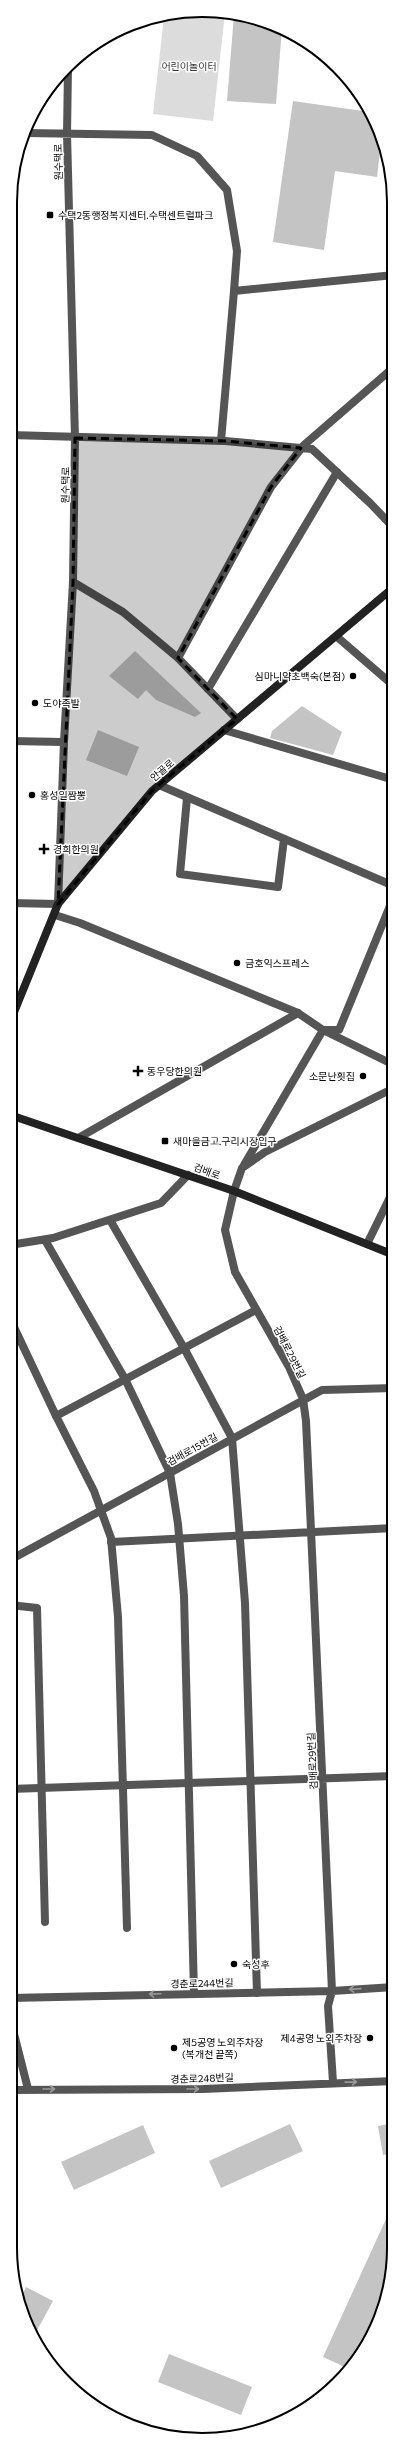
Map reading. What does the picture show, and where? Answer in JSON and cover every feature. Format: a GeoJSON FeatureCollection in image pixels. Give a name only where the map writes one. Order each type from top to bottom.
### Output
{"type":"FeatureCollection","features":[{"type":"Feature","properties":{"kind":"street","name":"원수택로"},"geometry":{"type":"LineString","coordinates":[[58,904],[64,742],[74,582],[75,438],[68,74]]}},
{"type":"Feature","properties":{"kind":"street"},"geometry":{"type":"LineString","coordinates":[[30,133],[152,135],[197,156],[227,190],[237,251],[221,441]]}},
{"type":"Feature","properties":{"kind":"street"},"geometry":{"type":"LineString","coordinates":[[234,291],[387,276]]}},
{"type":"Feature","properties":{"kind":"street"},"geometry":{"type":"LineString","coordinates":[[178,658],[271,487],[301,448],[387,374]]}},
{"type":"Feature","properties":{"kind":"street"},"geometry":{"type":"LineString","coordinates":[[17,435],[221,441],[312,449],[387,520]]}},
{"type":"Feature","properties":{"kind":"street"},"geometry":{"type":"LineString","coordinates":[[208,689],[337,472]]}},
{"type":"Feature","properties":{"kind":"street"},"geometry":{"type":"LineString","coordinates":[[74,582],[123,612],[178,658],[237,719]]}},
{"type":"Feature","properties":{"kind":"street","name":"안골로"},"geometry":{"type":"LineString","coordinates":[[58,904],[159,785],[387,593]]}},
{"type":"Feature","properties":{"kind":"street"},"geometry":{"type":"LineString","coordinates":[[336,636],[387,680]]}},
{"type":"Feature","properties":{"kind":"street"},"geometry":{"type":"LineString","coordinates":[[224,730],[387,778]]}},
{"type":"Feature","properties":{"kind":"street"},"geometry":{"type":"LineString","coordinates":[[17,741],[64,742]]}},
{"type":"Feature","properties":{"kind":"street"},"geometry":{"type":"LineString","coordinates":[[159,785],[387,883]]}},
{"type":"Feature","properties":{"kind":"street"},"geometry":{"type":"LineString","coordinates":[[187,798],[180,874],[278,887],[284,839]]}},
{"type":"Feature","properties":{"kind":"street"},"geometry":{"type":"LineString","coordinates":[[17,903],[58,904],[56,915],[17,1006]]}},
{"type":"Feature","properties":{"kind":"street"},"geometry":{"type":"LineString","coordinates":[[323,1030],[339,1030],[387,913]]}},
{"type":"Feature","properties":{"kind":"street"},"geometry":{"type":"LineString","coordinates":[[56,915],[298,1013],[323,1030],[387,1062]]}},
{"type":"Feature","properties":{"kind":"street"},"geometry":{"type":"LineString","coordinates":[[80,1137],[298,1013]]}},
{"type":"Feature","properties":{"kind":"street","name":"검배로29번길"},"geometry":{"type":"LineString","coordinates":[[323,1030],[242,1168],[234,1191],[225,1230],[235,1272],[288,1367],[302,1399],[306,1421],[332,1991],[328,2006],[333,2082]]}},
{"type":"Feature","properties":{"kind":"street"},"geometry":{"type":"LineString","coordinates":[[242,1168],[265,1152],[387,1091]]}},
{"type":"Feature","properties":{"kind":"street","name":"검배로"},"geometry":{"type":"LineString","coordinates":[[17,1117],[80,1137],[234,1191],[387,1252]]}},
{"type":"Feature","properties":{"kind":"street"},"geometry":{"type":"LineString","coordinates":[[17,1244],[45,1240],[161,1203],[188,1175]]}},
{"type":"Feature","properties":{"kind":"street"},"geometry":{"type":"LineString","coordinates":[[367,1244],[387,1203]]}},
{"type":"Feature","properties":{"kind":"street"},"geometry":{"type":"LineString","coordinates":[[110,1220],[184,1348],[232,1438],[245,1603],[257,1992]]}},
{"type":"Feature","properties":{"kind":"street"},"geometry":{"type":"LineString","coordinates":[[45,1240],[125,1380],[170,1473],[180,1538],[184,1596],[190,1784],[194,1993]]}},
{"type":"Feature","properties":{"kind":"street"},"geometry":{"type":"LineString","coordinates":[[56,1416],[256,1310]]}},
{"type":"Feature","properties":{"kind":"street"},"geometry":{"type":"LineString","coordinates":[[17,1333],[56,1416],[94,1491],[111,1542],[118,1617],[126,1928]]}},
{"type":"Feature","properties":{"kind":"street","name":"검배로15번길"},"geometry":{"type":"LineString","coordinates":[[17,1556],[100,1512],[302,1399],[322,1390],[387,1388]]}},
{"type":"Feature","properties":{"kind":"street"},"geometry":{"type":"LineString","coordinates":[[111,1542],[387,1528]]}},
{"type":"Feature","properties":{"kind":"street"},"geometry":{"type":"LineString","coordinates":[[17,1606],[37,1608],[45,1922]]}},
{"type":"Feature","properties":{"kind":"street"},"geometry":{"type":"LineString","coordinates":[[17,1789],[250,1782],[387,1776]]}},
{"type":"Feature","properties":{"kind":"street","name":"경춘로244번길"},"geometry":{"type":"LineString","coordinates":[[17,1998],[332,1991],[387,1987]]}},
{"type":"Feature","properties":{"kind":"street"},"geometry":{"type":"LineString","coordinates":[[17,2046],[28,2089]]}},
{"type":"Feature","properties":{"kind":"street","name":"경춘로248번길"},"geometry":{"type":"LineString","coordinates":[[17,2090],[203,2090],[333,2082],[387,2081]]}},
{"type":"Feature","properties":{"kind":"highlighted area"},"geometry":{"type":"Polygon","coordinates":[[[75,438],[225,441],[301,448],[271,487],[178,658],[237,719],[152,791],[58,904],[73,582],[75,438]]]}},
{"type":"Feature","properties":{"kind":"green space","name":"어린이놀이터"},"geometry":{"type":"Polygon","coordinates":[[[190,17],[214,17],[224,19],[213,121],[153,114],[163,21],[190,17]]]}},
{"type":"Feature","properties":{"kind":"building"},"geometry":{"type":"Polygon","coordinates":[[[234,20],[250,23],[281,35],[276,104],[227,101],[234,20]]]}},
{"type":"Feature","properties":{"kind":"building"},"geometry":{"type":"Polygon","coordinates":[[[293,101],[363,111],[373,131],[380,152],[377,177],[335,171],[324,250],[273,242],[293,101]]]}},
{"type":"Feature","properties":{"kind":"building"},"geometry":{"type":"Polygon","coordinates":[[[135,651],[201,713],[195,717],[156,700],[146,690],[138,699],[109,676],[135,651]]]}},
{"type":"Feature","properties":{"kind":"building"},"geometry":{"type":"Polygon","coordinates":[[[302,706],[342,732],[333,755],[270,738],[272,731],[302,706]]]}},
{"type":"Feature","properties":{"kind":"building"},"geometry":{"type":"Polygon","coordinates":[[[98,730],[139,747],[127,776],[86,760],[98,730]]]}},
{"type":"Feature","properties":{"kind":"building"},"geometry":{"type":"Polygon","coordinates":[[[290,2124],[303,2151],[221,2188],[209,2161],[290,2124]]]}},
{"type":"Feature","properties":{"kind":"building"},"geometry":{"type":"Polygon","coordinates":[[[387,2124],[387,2154],[383,2155],[378,2126],[387,2124]]]}},
{"type":"Feature","properties":{"kind":"building"},"geometry":{"type":"Polygon","coordinates":[[[143,2125],[155,2153],[74,2190],[61,2162],[143,2125]]]}},
{"type":"Feature","properties":{"kind":"building"},"geometry":{"type":"Polygon","coordinates":[[[386,2219],[387,2260],[381,2296],[368,2330],[356,2351],[344,2367],[323,2357],[386,2219]]]}},
{"type":"Feature","properties":{"kind":"building"},"geometry":{"type":"Polygon","coordinates":[[[26,2287],[53,2301],[37,2331],[31,2319],[23,2294],[26,2287]]]}},
{"type":"Feature","properties":{"kind":"building"},"geometry":{"type":"Polygon","coordinates":[[[169,2354],[252,2387],[241,2415],[158,2382],[169,2354]]]}},
{"type":"Feature","properties":{"kind":"place","name":"수택2동행정복지센터.수택센트럴파크"},"geometry":{"type":"Point","coordinates":[50,215]}},
{"type":"Feature","properties":{"kind":"place","name":"심마니약초백숙(본점)"},"geometry":{"type":"Point","coordinates":[353,676]}},
{"type":"Feature","properties":{"kind":"place","name":"도야족발"},"geometry":{"type":"Point","coordinates":[35,703]}},
{"type":"Feature","properties":{"kind":"place","name":"홍성일짬뽕"},"geometry":{"type":"Point","coordinates":[32,795]}},
{"type":"Feature","properties":{"kind":"place","name":"경희한의원"},"geometry":{"type":"Point","coordinates":[44,849]}},
{"type":"Feature","properties":{"kind":"place","name":"금호익스프레스"},"geometry":{"type":"Point","coordinates":[237,963]}},
{"type":"Feature","properties":{"kind":"place","name":"동우당한의원"},"geometry":{"type":"Point","coordinates":[138,1071]}},
{"type":"Feature","properties":{"kind":"place","name":"소문난횟집"},"geometry":{"type":"Point","coordinates":[363,1076]}},
{"type":"Feature","properties":{"kind":"place","name":"새마을금고.구리시장입구"},"geometry":{"type":"Point","coordinates":[165,1141]}},
{"type":"Feature","properties":{"kind":"place","name":"숙성후"},"geometry":{"type":"Point","coordinates":[234,1964]}},
{"type":"Feature","properties":{"kind":"place","name":"제4공영 노외주차장"},"geometry":{"type":"Point","coordinates":[370,2038]}},
{"type":"Feature","properties":{"kind":"place","name":"제5공영 노외주차장 (복개천 끝쪽)"},"geometry":{"type":"Point","coordinates":[174,2048]}}]}
